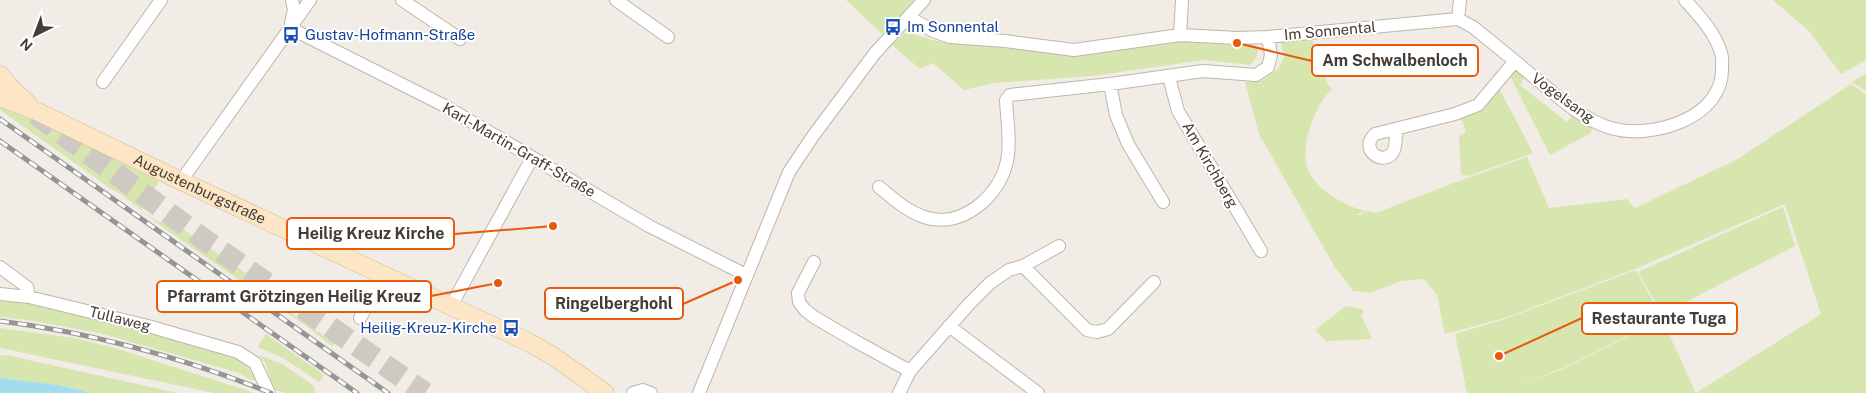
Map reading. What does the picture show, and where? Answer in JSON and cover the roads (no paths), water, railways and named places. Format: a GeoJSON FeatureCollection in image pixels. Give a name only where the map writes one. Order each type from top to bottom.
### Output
{"type":"FeatureCollection","features":[{"type":"Feature","properties":{"kind":"street"},"geometry":{"type":"LineString","coordinates":[[103,82],[161,0]]}},
{"type":"Feature","properties":{"kind":"street"},"geometry":{"type":"LineString","coordinates":[[290,28],[294,10],[292,0]]}},
{"type":"Feature","properties":{"kind":"street"},"geometry":{"type":"LineString","coordinates":[[181,181],[310,0]]}},
{"type":"Feature","properties":{"kind":"street"},"geometry":{"type":"LineString","coordinates":[[402,0],[460,39]]}},
{"type":"Feature","properties":{"kind":"street"},"geometry":{"type":"LineString","coordinates":[[616,0],[668,37]]}},
{"type":"Feature","properties":{"kind":"street"},"geometry":{"type":"LineString","coordinates":[[699,393],[789,172],[875,52],[924,0]]}},
{"type":"Feature","properties":{"kind":"street"},"geometry":{"type":"LineString","coordinates":[[1180,35],[1182,0]]}},
{"type":"Feature","properties":{"kind":"street"},"geometry":{"type":"LineString","coordinates":[[1458,19],[1460,0]]}},
{"type":"Feature","properties":{"kind":"street","name":"Vogelsang"},"geometry":{"type":"LineString","coordinates":[[1458,19],[1473,27],[1586,118],[1613,129],[1633,131],[1658,130],[1673,125],[1702,109],[1717,95],[1723,78],[1722,54],[1712,32],[1685,0]]}},
{"type":"Feature","properties":{"kind":"street","name":"Im Sonnental"},"geometry":{"type":"LineString","coordinates":[[909,17],[933,31],[950,37],[1005,41],[1074,50],[1180,35],[1238,38],[1268,37],[1458,19]]}},
{"type":"Feature","properties":{"kind":"street","name":"Karl-Martin-Graff-Straße"},"geometry":{"type":"LineString","coordinates":[[290,28],[443,105],[649,226],[746,275]]}},
{"type":"Feature","properties":{"kind":"street"},"geometry":{"type":"LineString","coordinates":[[879,187],[911,212],[926,218],[957,217],[985,201],[1002,178],[1007,163],[1009,147],[1006,100],[1010,95],[1169,77],[1202,71],[1256,75],[1268,67],[1271,55],[1268,37]]}},
{"type":"Feature","properties":{"kind":"street"},"geometry":{"type":"LineString","coordinates":[[1396,129],[1455,114],[1478,105],[1515,61]]}},
{"type":"Feature","properties":{"kind":"street","name":"Augustenburgstraße"},"geometry":{"type":"LineString","coordinates":[[0,75],[10,88],[34,110]]}},
{"type":"Feature","properties":{"kind":"street","name":"Am Kirchberg"},"geometry":{"type":"LineString","coordinates":[[1169,77],[1178,111],[1261,251]]}},
{"type":"Feature","properties":{"kind":"street"},"geometry":{"type":"LineString","coordinates":[[1110,84],[1116,115],[1128,144],[1163,202]]}},
{"type":"Feature","properties":{"kind":"street","name":"Augustenburgstraße"},"geometry":{"type":"LineString","coordinates":[[0,97],[34,110],[181,181],[528,342],[553,356],[605,393]]}},
{"type":"Feature","properties":{"kind":"street"},"geometry":{"type":"LineString","coordinates":[[451,306],[532,158]]}},
{"type":"Feature","properties":{"kind":"street"},"geometry":{"type":"LineString","coordinates":[[899,393],[910,371],[990,283],[1009,270],[1023,266],[1059,246]]}},
{"type":"Feature","properties":{"kind":"street"},"geometry":{"type":"LineString","coordinates":[[814,262],[798,293],[799,302],[805,310],[855,342],[910,371]]}},
{"type":"Feature","properties":{"kind":"street"},"geometry":{"type":"LineString","coordinates":[[1023,266],[1087,330],[1097,332],[1108,329],[1154,282]]}},
{"type":"Feature","properties":{"kind":"street"},"geometry":{"type":"LineString","coordinates":[[0,267],[27,287],[28,297]]}},
{"type":"Feature","properties":{"kind":"street"},"geometry":{"type":"LineString","coordinates":[[360,318],[384,276]]}},
{"type":"Feature","properties":{"kind":"street","name":"Tullaweg"},"geometry":{"type":"LineString","coordinates":[[0,294],[28,297],[148,326],[238,352],[255,363],[269,393]]}},
{"type":"Feature","properties":{"kind":"street"},"geometry":{"type":"LineString","coordinates":[[949,326],[1038,393]]}},
{"type":"Feature","properties":{"kind":"street"},"geometry":{"type":"LineString","coordinates":[[633,393],[643,390],[651,393]]}},
{"type":"Feature","properties":{"kind":"water"},"geometry":{"type":"Polygon","coordinates":[[[0,378],[58,385],[91,393],[0,393],[0,378]]]}},
{"type":"Feature","properties":{"kind":"tunnel"},"geometry":{"type":"LineString","coordinates":[[36,114],[202,238],[425,393]]}},
{"type":"Feature","properties":{"kind":"railway"},"geometry":{"type":"LineString","coordinates":[[0,119],[388,393]]}},
{"type":"Feature","properties":{"kind":"railway"},"geometry":{"type":"LineString","coordinates":[[0,141],[357,393]]}},
{"type":"Feature","properties":{"kind":"railway"},"geometry":{"type":"LineString","coordinates":[[0,321],[69,332],[138,348],[238,380],[271,393]]}},
{"type":"Feature","properties":{"kind":"place","name":"Im Sonnental"},"geometry":{"type":"Point","coordinates":[893,27]}},
{"type":"Feature","properties":{"kind":"place","name":"Gustav-Hofmann-Straße"},"geometry":{"type":"Point","coordinates":[291,35]}},
{"type":"Feature","properties":{"kind":"place","name":"Am Schwalbenloch"},"geometry":{"type":"Point","coordinates":[1237,43]}},
{"type":"Feature","properties":{"kind":"place","name":"Heilig Kreuz Kirche"},"geometry":{"type":"Point","coordinates":[553,226]}},
{"type":"Feature","properties":{"kind":"place","name":"Ringelberghohl"},"geometry":{"type":"Point","coordinates":[738,280]}},
{"type":"Feature","properties":{"kind":"place","name":"Pfarramt Grötzingen Heilig Kreuz"},"geometry":{"type":"Point","coordinates":[498,283]}},
{"type":"Feature","properties":{"kind":"place","name":"Heilig-Kreuz-Kirche"},"geometry":{"type":"Point","coordinates":[511,328]}},
{"type":"Feature","properties":{"kind":"place","name":"Restaurante Tuga"},"geometry":{"type":"Point","coordinates":[1499,356]}}]}
